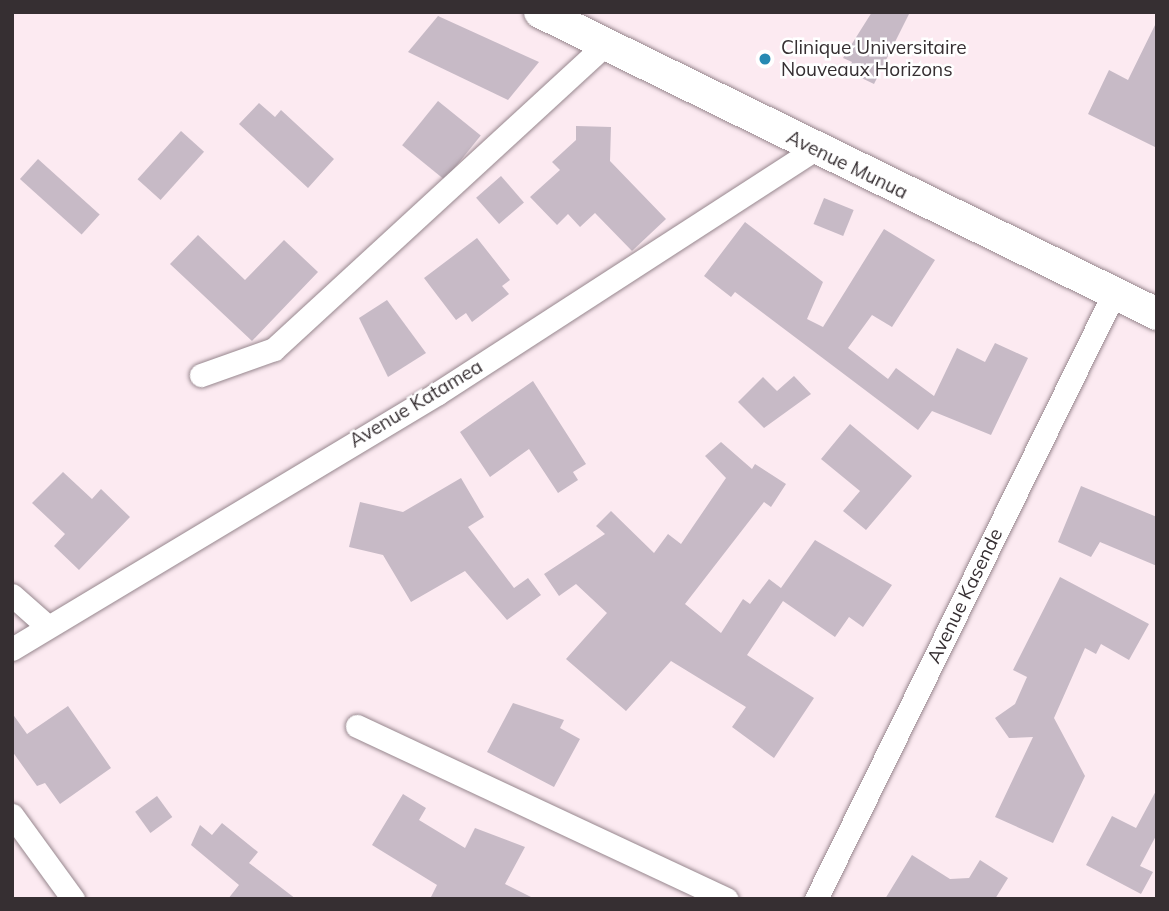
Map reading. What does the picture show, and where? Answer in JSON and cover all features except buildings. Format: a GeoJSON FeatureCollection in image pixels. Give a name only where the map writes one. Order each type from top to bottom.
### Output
{"type":"FeatureCollection","features":[{"type":"Feature","properties":{"kind":"main road","name":"Avenue Munua"},"geometry":{"type":"LineString","coordinates":[[540,12],[814,150],[1157,314]]}},
{"type":"Feature","properties":{"kind":"street"},"geometry":{"type":"LineString","coordinates":[[201,376],[274,349],[606,44]]}},
{"type":"Feature","properties":{"kind":"street","name":"Avenue Katamea"},"geometry":{"type":"LineString","coordinates":[[12,649],[47,625],[438,393],[814,150]]}},
{"type":"Feature","properties":{"kind":"street","name":"Avenue Kasende"},"geometry":{"type":"LineString","coordinates":[[816,899],[1114,293]]}},
{"type":"Feature","properties":{"kind":"street"},"geometry":{"type":"LineString","coordinates":[[12,595],[47,625]]}},
{"type":"Feature","properties":{"kind":"street"},"geometry":{"type":"LineString","coordinates":[[357,726],[726,899]]}},
{"type":"Feature","properties":{"kind":"street"},"geometry":{"type":"LineString","coordinates":[[12,815],[73,899]]}},
{"type":"Feature","properties":{"kind":"place","name":"Clinique Universitaire Nouveaux Horizons"},"geometry":{"type":"Point","coordinates":[765,59]}}]}
